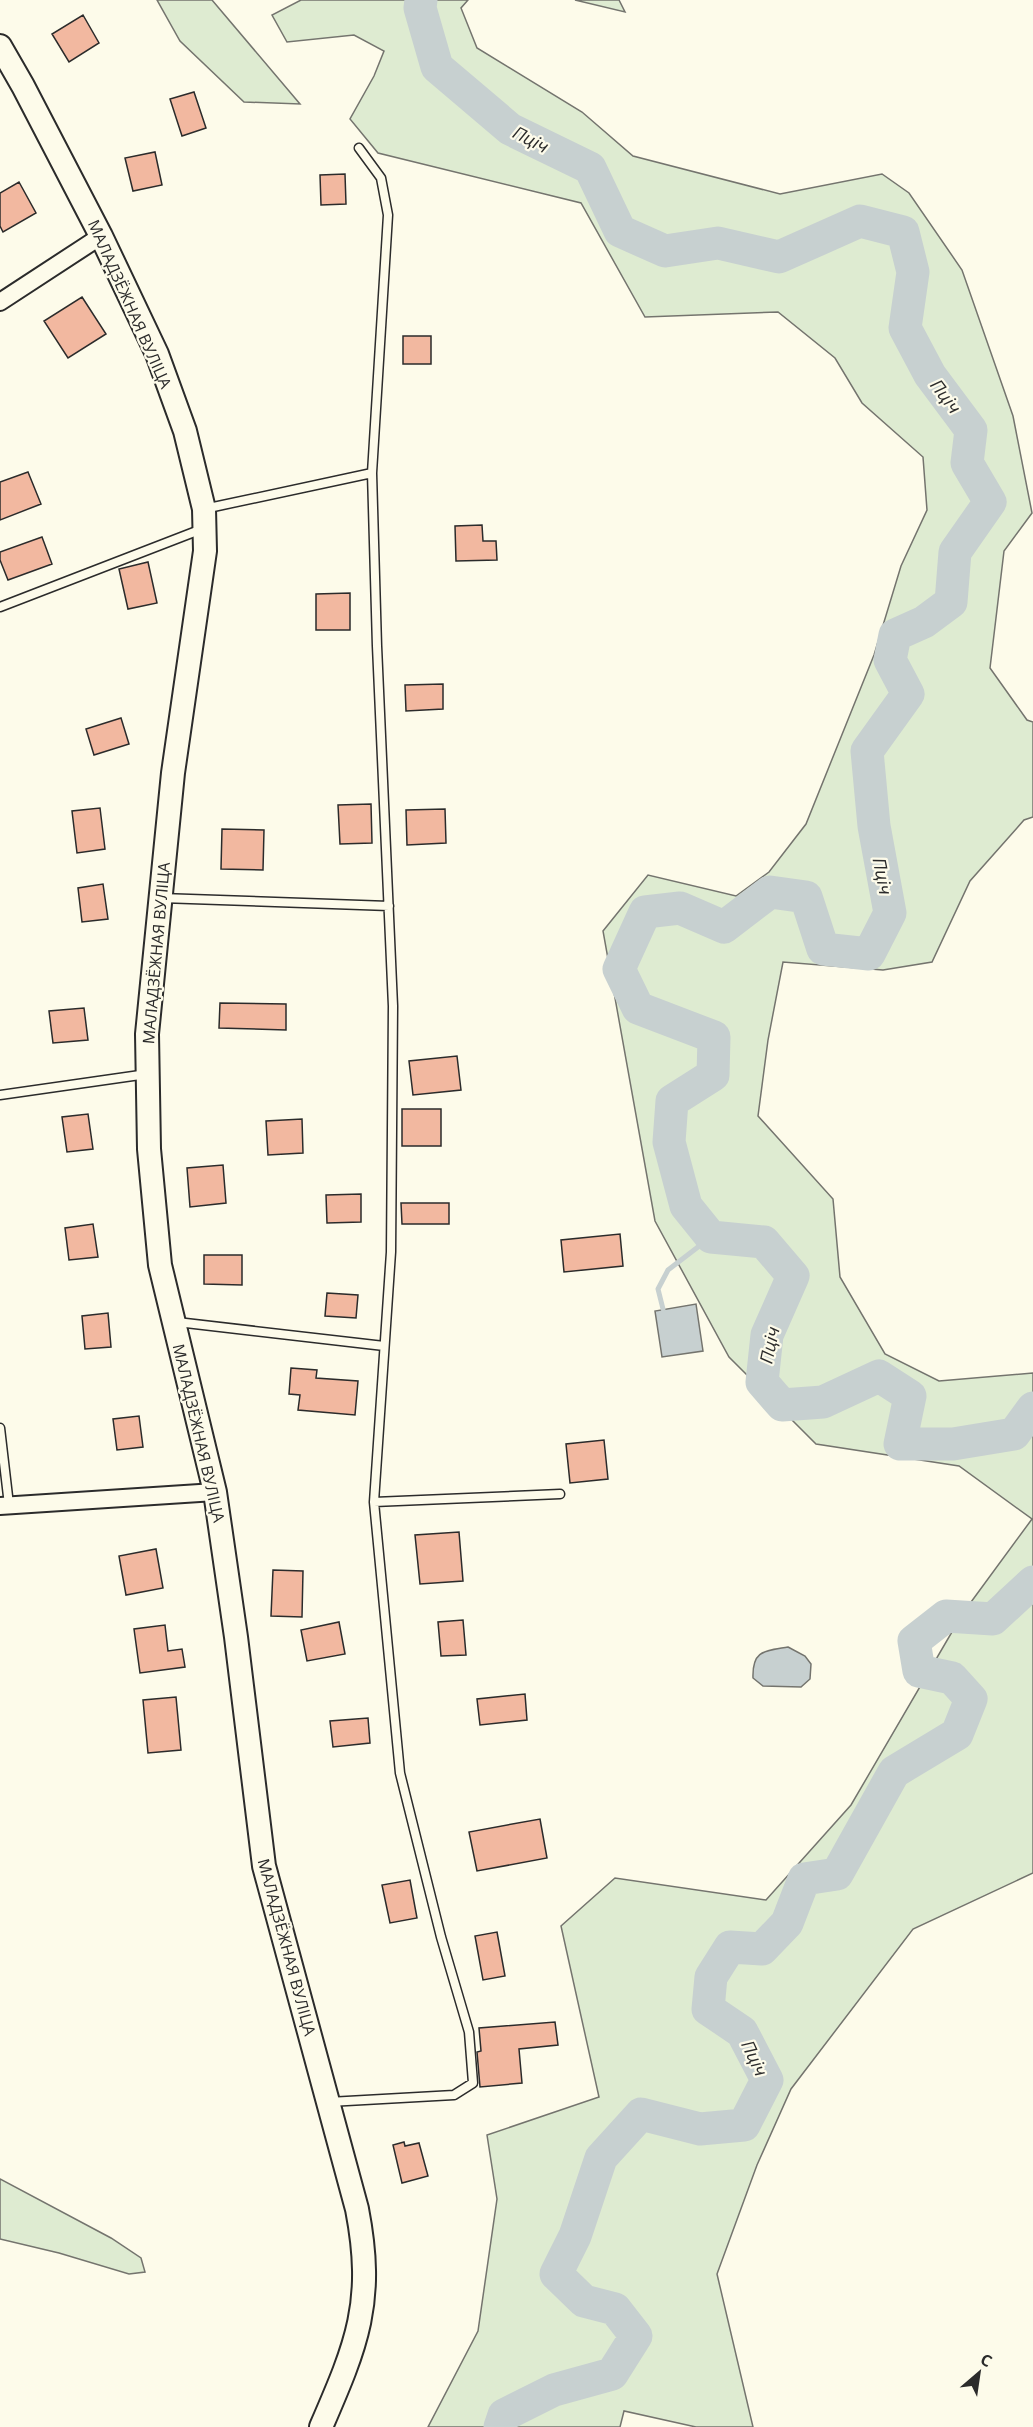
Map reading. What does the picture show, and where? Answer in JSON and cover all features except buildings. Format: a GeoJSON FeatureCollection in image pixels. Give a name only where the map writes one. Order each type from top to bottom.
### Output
{"type":"FeatureCollection","features":[{"type":"Feature","properties":{"kind":"street","name":"МАЛАДЗЁЖНАЯ ВУЛІЦА"},"geometry":{"type":"LineString","coordinates":[[0,45],[101,236],[157,354],[185,431],[205,518],[205,551],[173,773],[147,1034],[148,1149],[160,1265],[215,1492],[236,1637],[264,1866],[357,2210],[364,2251],[364,2301],[357,2337],[321,2427]]}},
{"type":"Feature","properties":{"kind":"street"},"geometry":{"type":"LineString","coordinates":[[0,302],[101,236]]}},
{"type":"Feature","properties":{"kind":"street"},"geometry":{"type":"LineString","coordinates":[[5,1505],[215,1492]]}},
{"type":"Feature","properties":{"kind":"lane"},"geometry":{"type":"LineString","coordinates":[[328,2102],[454,2095],[473,2083],[469,2032],[441,1937],[400,1773],[374,1503],[391,1240],[393,1006],[377,646],[372,473],[388,215],[381,178],[359,148]]}},
{"type":"Feature","properties":{"kind":"lane"},"geometry":{"type":"LineString","coordinates":[[0,607],[205,518],[372,473]]}},
{"type":"Feature","properties":{"kind":"lane"},"geometry":{"type":"LineString","coordinates":[[160,898],[389,906]]}},
{"type":"Feature","properties":{"kind":"lane"},"geometry":{"type":"LineString","coordinates":[[0,1095],[147,1074]]}},
{"type":"Feature","properties":{"kind":"lane"},"geometry":{"type":"LineString","coordinates":[[173,1321],[384,1346]]}},
{"type":"Feature","properties":{"kind":"lane"},"geometry":{"type":"LineString","coordinates":[[0,1428],[5,1505]]}},
{"type":"Feature","properties":{"kind":"lane"},"geometry":{"type":"LineString","coordinates":[[374,1503],[560,1494]]}},
{"type":"Feature","properties":{"kind":"green space"},"geometry":{"type":"Polygon","coordinates":[[[157,0],[212,0],[300,104],[244,102],[180,41],[157,0]]]}},
{"type":"Feature","properties":{"kind":"green space"},"geometry":{"type":"Polygon","coordinates":[[[301,0],[468,0],[461,8],[477,48],[582,112],[633,156],[780,194],[882,174],[909,193],[962,270],[1013,416],[1032,513],[1004,551],[990,668],[1027,720],[1033,722],[1033,817],[1024,820],[970,881],[932,962],[883,970],[783,962],[768,1040],[758,1116],[833,1199],[840,1277],[885,1354],[939,1381],[1033,1373],[1033,1873],[913,1929],[791,2089],[757,2165],[717,2274],[753,2427],[696,2427],[624,2411],[620,2427],[428,2427],[478,2331],[497,2199],[487,2135],[599,2097],[561,1926],[615,1878],[766,1900],[851,1805],[963,1613],[1032,1519],[959,1466],[816,1444],[729,1357],[655,1221],[603,931],[648,875],[736,896],[769,872],[806,824],[874,655],[901,566],[927,510],[923,457],[862,403],[835,358],[778,312],[645,317],[581,203],[378,153],[350,119],[374,76],[384,51],[354,35],[287,42],[272,15],[301,0]]]}},
{"type":"Feature","properties":{"kind":"green space"},"geometry":{"type":"Polygon","coordinates":[[[575,0],[619,0],[625,12],[575,0]]]}},
{"type":"Feature","properties":{"kind":"green space"},"geometry":{"type":"Polygon","coordinates":[[[0,2179],[111,2238],[141,2258],[145,2272],[129,2274],[59,2253],[0,2239],[0,2179]]]}},
{"type":"Feature","properties":{"kind":"shaded area"},"geometry":{"type":"Polygon","coordinates":[[[696,1304],[703,1351],[662,1357],[655,1311],[696,1304]]]}},
{"type":"Feature","properties":{"kind":"shaded area"},"geometry":{"type":"Polygon","coordinates":[[[788,1647],[805,1656],[811,1664],[810,1679],[801,1687],[763,1686],[753,1678],[753,1669],[758,1657],[767,1651],[788,1647]]]}},
{"type":"Feature","properties":{"kind":"waterway","name":"Пціч"},"geometry":{"type":"LineString","coordinates":[[421,0],[420,8],[437,67],[510,129],[590,168],[620,231],[665,251],[718,243],[779,257],[860,221],[903,232],[913,272],[905,328],[930,375],[971,430],[967,463],[990,502],[955,552],[951,602],[924,622],[895,635],[890,660],[908,694],[867,751],[874,826],[890,913],[869,954],[823,949],[806,897],[770,892],[724,927],[680,908],[645,912],[619,969],[638,1008],[714,1037],[713,1075],[672,1101],[669,1142],[686,1206],[711,1237],[764,1242],[793,1276],[767,1335],[762,1382],[782,1405],[823,1402],[879,1376],[910,1396],[900,1444],[953,1444],[1014,1434],[1033,1408]]}},
{"type":"Feature","properties":{"kind":"waterway"},"geometry":{"type":"LineString","coordinates":[[663,1309],[658,1289],[668,1270],[711,1237]]}},
{"type":"Feature","properties":{"kind":"waterway","name":"Пціч"},"geometry":{"type":"LineString","coordinates":[[500,2427],[504,2415],[554,2390],[612,2374],[636,2336],[615,2309],[584,2301],[556,2274],[575,2236],[601,2158],[641,2114],[700,2129],[744,2125],[767,2080],[742,2032],[708,2009],[711,1977],[730,1947],[762,1949],[787,1923],[804,1879],[837,1874],[894,1772],[957,1734],[971,1699],[952,1678],[919,1671],[914,1641],[946,1616],[993,1619],[1033,1582]]}}]}
